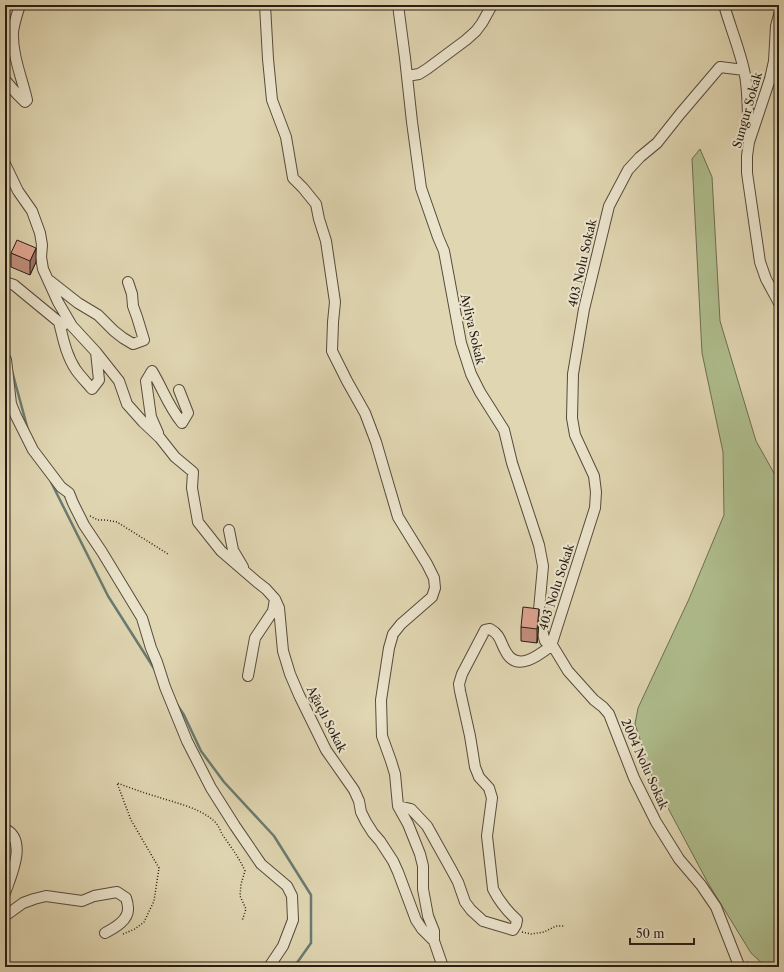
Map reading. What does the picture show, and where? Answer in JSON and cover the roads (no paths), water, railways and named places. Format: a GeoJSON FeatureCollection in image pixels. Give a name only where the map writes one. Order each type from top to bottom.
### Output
{"type":"FeatureCollection","features":[{"type":"Feature","properties":{"kind":"street"},"geometry":{"type":"LineString","coordinates":[[5,80],[25,102],[27,100],[14,45],[14,26],[20,5]]}},
{"type":"Feature","properties":{"kind":"street"},"geometry":{"type":"LineString","coordinates":[[265,5],[272,100],[286,138],[293,178],[316,204],[326,241],[336,302],[333,322],[332,351],[365,413],[376,442],[398,517],[434,578],[435,588],[432,597],[401,624],[393,634],[389,648],[381,700],[382,736],[391,760],[398,806],[408,824],[420,854],[423,866],[423,889],[428,916],[434,931],[434,941]]}},
{"type":"Feature","properties":{"kind":"street","name":"Ayliya Sokak"},"geometry":{"type":"LineString","coordinates":[[398,5],[421,188],[435,230],[444,251],[462,343],[471,374],[480,392],[504,430],[512,463],[539,545],[543,566],[539,610],[542,634],[545,642],[551,646]]}},
{"type":"Feature","properties":{"kind":"street"},"geometry":{"type":"LineString","coordinates":[[407,76],[419,74],[427,70],[466,40],[476,31],[492,5]]}},
{"type":"Feature","properties":{"kind":"street"},"geometry":{"type":"LineString","coordinates":[[724,5],[744,70],[749,142]]}},
{"type":"Feature","properties":{"kind":"street","name":"Sungur Sokak"},"geometry":{"type":"LineString","coordinates":[[779,15],[776,26],[774,61],[770,79],[749,142],[747,156],[747,173],[760,262],[766,278],[779,303]]}},
{"type":"Feature","properties":{"kind":"street","name":"403 Nolu Sokak"},"geometry":{"type":"LineString","coordinates":[[398,806],[411,810],[427,826],[458,882],[465,902],[471,910],[483,922],[513,930],[517,920],[508,912],[497,898],[493,889],[486,836],[492,798],[489,788],[479,778],[475,767],[459,684],[462,674],[485,630],[490,629],[497,633],[511,659],[521,662],[540,654],[551,646],[595,508],[596,492],[594,476],[574,435],[572,418],[573,374],[584,309],[609,206],[628,170],[640,157],[657,143],[720,67],[744,70]]}},
{"type":"Feature","properties":{"kind":"street"},"geometry":{"type":"LineString","coordinates":[[5,164],[18,191],[32,211],[40,233],[43,269],[58,302],[72,326],[96,352],[119,381],[127,404],[160,438],[175,457],[193,472],[192,488],[198,522],[221,551],[275,599],[273,611],[255,638],[248,676]]}},
{"type":"Feature","properties":{"kind":"street"},"geometry":{"type":"LineString","coordinates":[[48,280],[78,303],[98,314],[114,331],[133,344],[144,340],[136,317],[132,294],[128,282]]}},
{"type":"Feature","properties":{"kind":"street"},"geometry":{"type":"LineString","coordinates":[[5,284],[8,283],[19,288],[59,322],[72,326]]}},
{"type":"Feature","properties":{"kind":"street"},"geometry":{"type":"LineString","coordinates":[[59,322],[66,350],[71,361],[92,389],[99,380],[96,352]]}},
{"type":"Feature","properties":{"kind":"street"},"geometry":{"type":"LineString","coordinates":[[5,358],[8,368],[11,404],[16,416],[33,450],[61,487],[69,493],[84,525],[142,618],[165,687],[187,742],[211,788],[261,864],[287,886],[292,896],[293,920],[283,946],[269,967]]}},
{"type":"Feature","properties":{"kind":"street"},"geometry":{"type":"LineString","coordinates":[[160,438],[151,417],[146,381],[152,371],[168,404],[182,423],[188,413],[180,390]]}},
{"type":"Feature","properties":{"kind":"street"},"geometry":{"type":"LineString","coordinates":[[229,530],[233,550],[248,574]]}},
{"type":"Feature","properties":{"kind":"street","name":"Ağaçlı Sokak"},"geometry":{"type":"LineString","coordinates":[[275,599],[279,608],[282,651],[290,674],[326,750],[354,790],[366,822],[396,866],[416,920],[422,929],[434,941],[443,967]]}},
{"type":"Feature","properties":{"kind":"street","name":"2004 Nolu Sokak"},"geometry":{"type":"LineString","coordinates":[[551,646],[554,648],[568,671],[609,714],[634,778],[656,822],[679,859],[702,885],[716,907],[738,963]]}},
{"type":"Feature","properties":{"kind":"street"},"geometry":{"type":"LineString","coordinates":[[5,829],[13,835],[18,851],[14,869],[5,893]]}},
{"type":"Feature","properties":{"kind":"street"},"geometry":{"type":"LineString","coordinates":[[5,916],[23,903],[46,896],[82,901],[94,896],[116,892],[126,898],[128,910],[124,920],[105,934]]}},
{"type":"Feature","properties":{"kind":"waterway"},"geometry":{"type":"LineString","coordinates":[[5,339],[8,357]]}},
{"type":"Feature","properties":{"kind":"waterway"},"geometry":{"type":"LineString","coordinates":[[12,371],[28,430]]}},
{"type":"Feature","properties":{"kind":"waterway"},"geometry":{"type":"LineString","coordinates":[[51,482],[108,596],[155,670]]}},
{"type":"Feature","properties":{"kind":"waterway"},"geometry":{"type":"LineString","coordinates":[[176,703],[184,715],[201,751],[224,782],[274,836],[311,895],[311,943],[294,967]]}}]}
